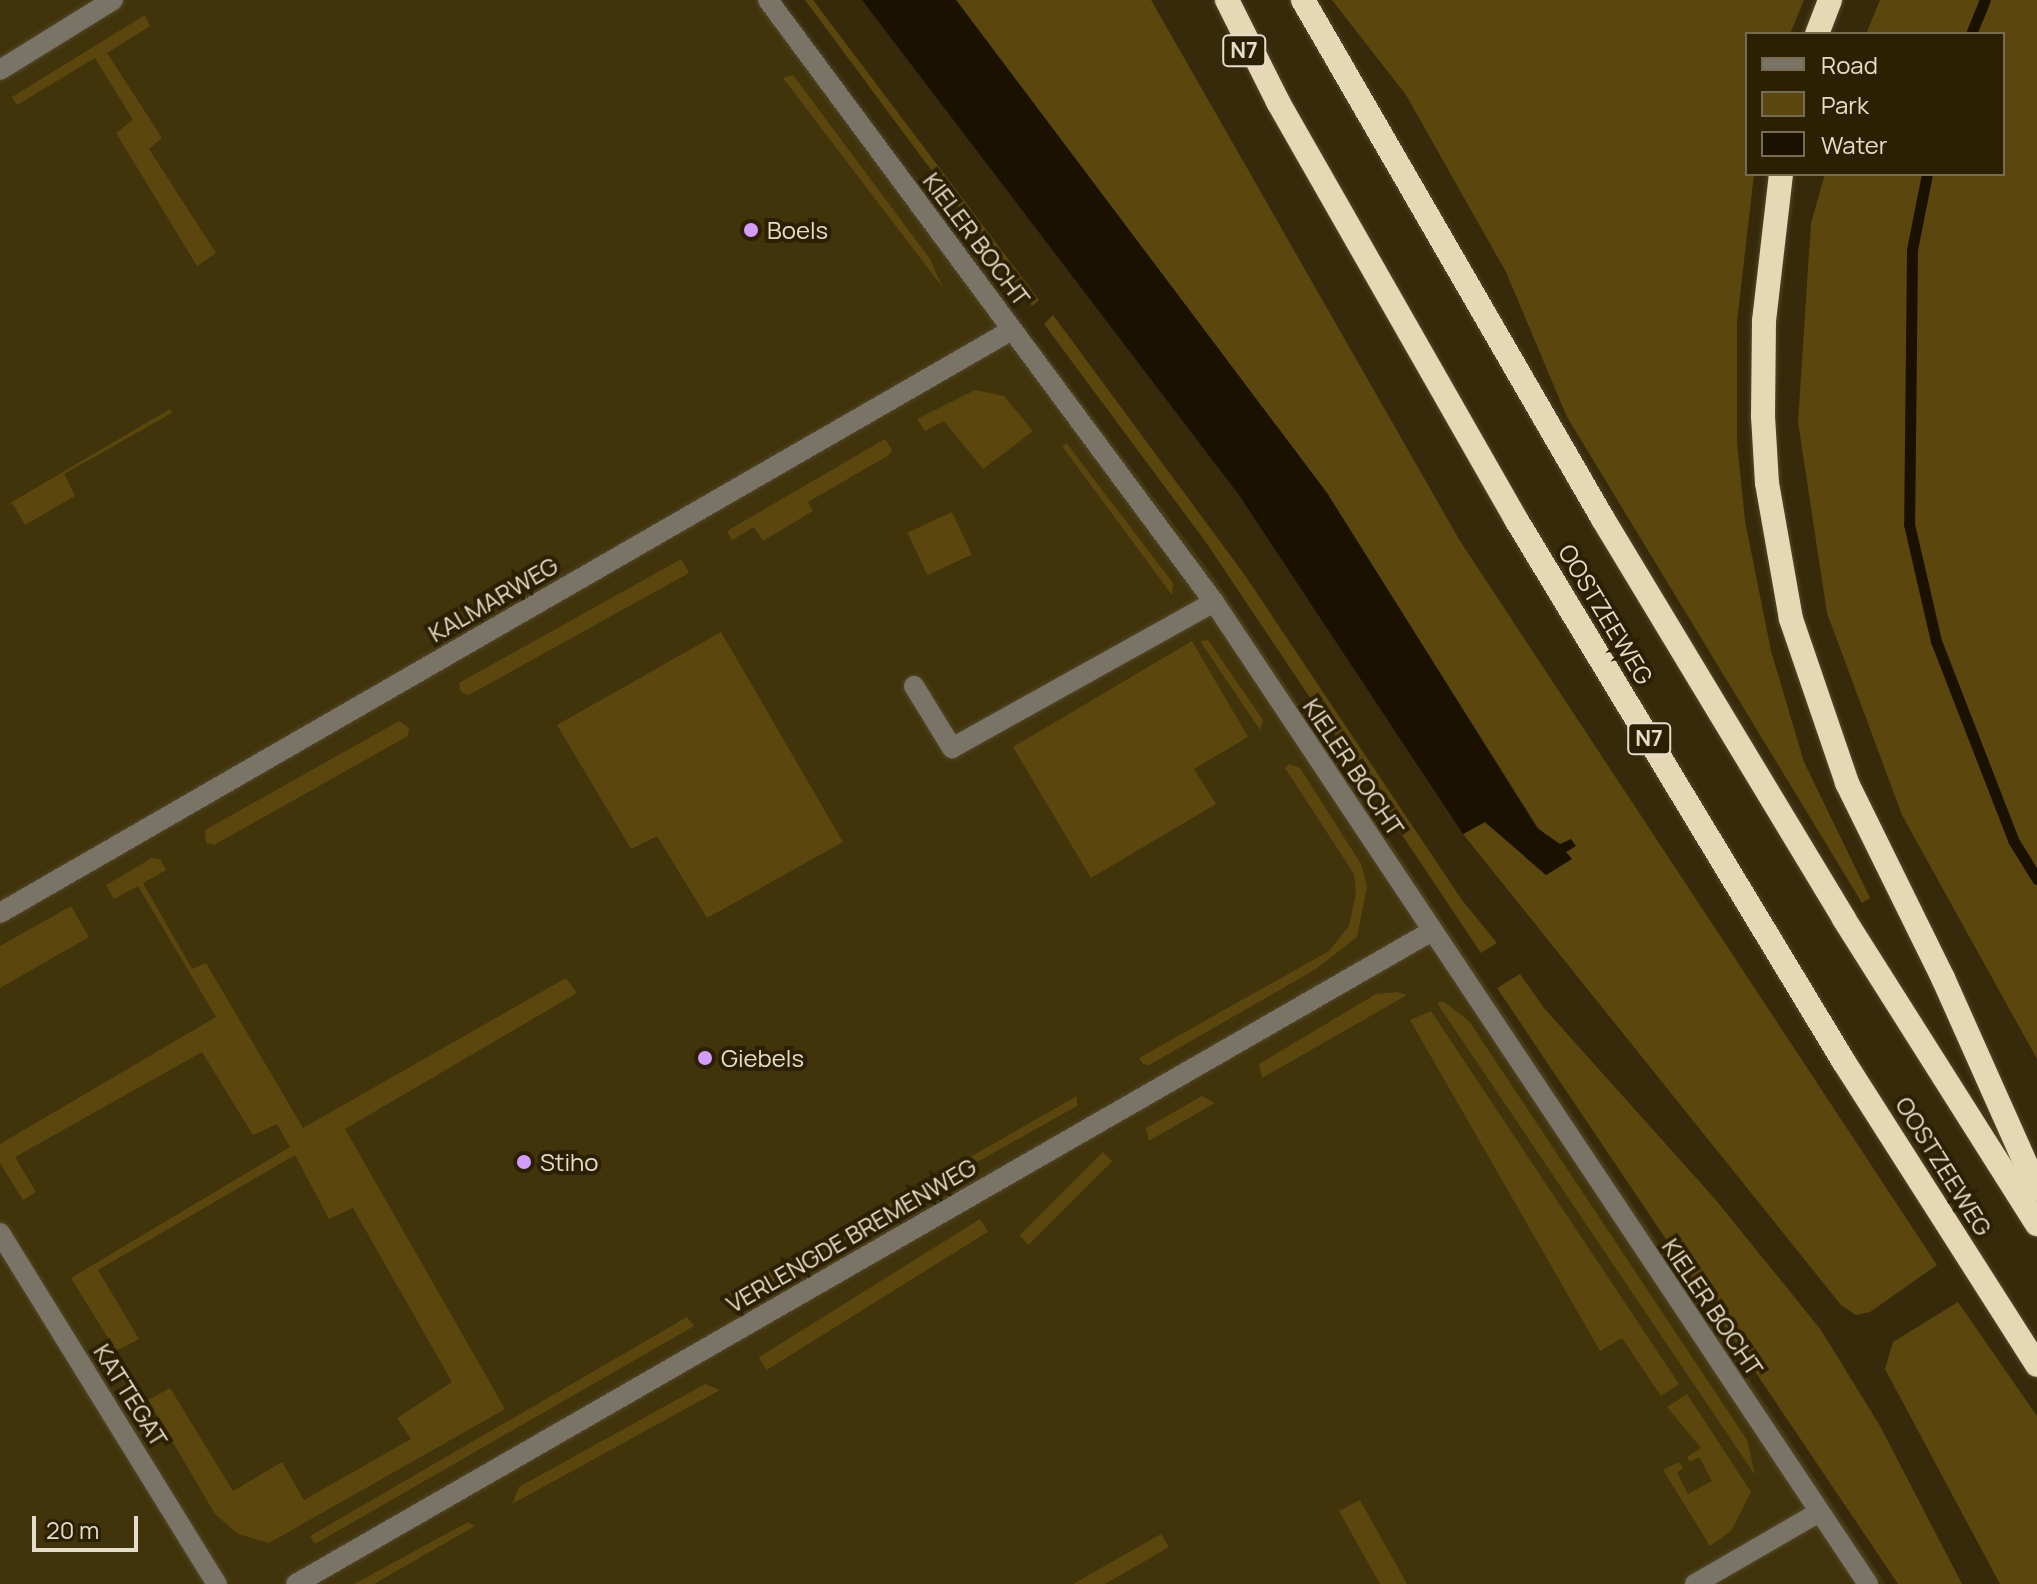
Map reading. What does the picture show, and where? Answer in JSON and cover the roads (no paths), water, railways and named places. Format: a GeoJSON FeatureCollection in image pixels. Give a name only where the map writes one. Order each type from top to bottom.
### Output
{"type":"FeatureCollection","features":[{"type":"Feature","properties":{"kind":"highway","name":"N7"},"geometry":{"type":"LineString","coordinates":[[1210,0],[1278,102]]}},
{"type":"Feature","properties":{"kind":"highway","name":"OOSTZEEWEG"},"geometry":{"type":"LineString","coordinates":[[1227,0],[1278,102],[1517,521],[1844,1062],[2037,1365]]}},
{"type":"Feature","properties":{"kind":"highway","name":"OOSTZEEWEG"},"geometry":{"type":"LineString","coordinates":[[1303,0],[1619,546],[1836,906],[2037,1224]]}},
{"type":"Feature","properties":{"kind":"highway"},"geometry":{"type":"LineString","coordinates":[[1818,32],[1830,0]]}},
{"type":"Feature","properties":{"kind":"highway"},"geometry":{"type":"LineString","coordinates":[[1781,176],[1764,321],[1763,416],[1767,483],[1791,619],[1847,783],[1943,978],[2037,1189]]}},
{"type":"Feature","properties":{"kind":"street"},"geometry":{"type":"LineString","coordinates":[[0,70],[113,0]]}},
{"type":"Feature","properties":{"kind":"street","name":"KIELER BOCHT"},"geometry":{"type":"LineString","coordinates":[[768,0],[1214,602],[1868,1584]]}},
{"type":"Feature","properties":{"kind":"street","name":"KALMARWEG"},"geometry":{"type":"LineString","coordinates":[[0,913],[1012,330]]}},
{"type":"Feature","properties":{"kind":"street"},"geometry":{"type":"LineString","coordinates":[[914,686],[952,748],[1214,602]]}},
{"type":"Feature","properties":{"kind":"street","name":"VERLENGDE BREMENWEG"},"geometry":{"type":"LineString","coordinates":[[296,1584],[1432,931]]}},
{"type":"Feature","properties":{"kind":"street","name":"KATTEGAT"},"geometry":{"type":"LineString","coordinates":[[0,1233],[217,1584]]}},
{"type":"Feature","properties":{"kind":"street"},"geometry":{"type":"LineString","coordinates":[[1695,1584],[1819,1512]]}},
{"type":"Feature","properties":{"kind":"water"},"geometry":{"type":"Polygon","coordinates":[[[862,0],[956,0],[1327,493],[1537,828],[1560,844],[1571,839],[1576,846],[1566,852],[1572,859],[1546,875],[1485,822],[1463,834],[1239,495],[862,0]]]}},
{"type":"Feature","properties":{"kind":"waterway"},"geometry":{"type":"LineString","coordinates":[[1972,32],[1985,0]]}},
{"type":"Feature","properties":{"kind":"waterway"},"geometry":{"type":"LineString","coordinates":[[1927,176],[1912,250],[1909,524],[1936,641],[2013,840],[2037,879]]}},
{"type":"Feature","properties":{"kind":"place","name":"Boels"},"geometry":{"type":"Point","coordinates":[751,230]}},
{"type":"Feature","properties":{"kind":"place","name":"Giebels"},"geometry":{"type":"Point","coordinates":[705,1058]}},
{"type":"Feature","properties":{"kind":"place","name":"Stiho"},"geometry":{"type":"Point","coordinates":[524,1162]}}]}
